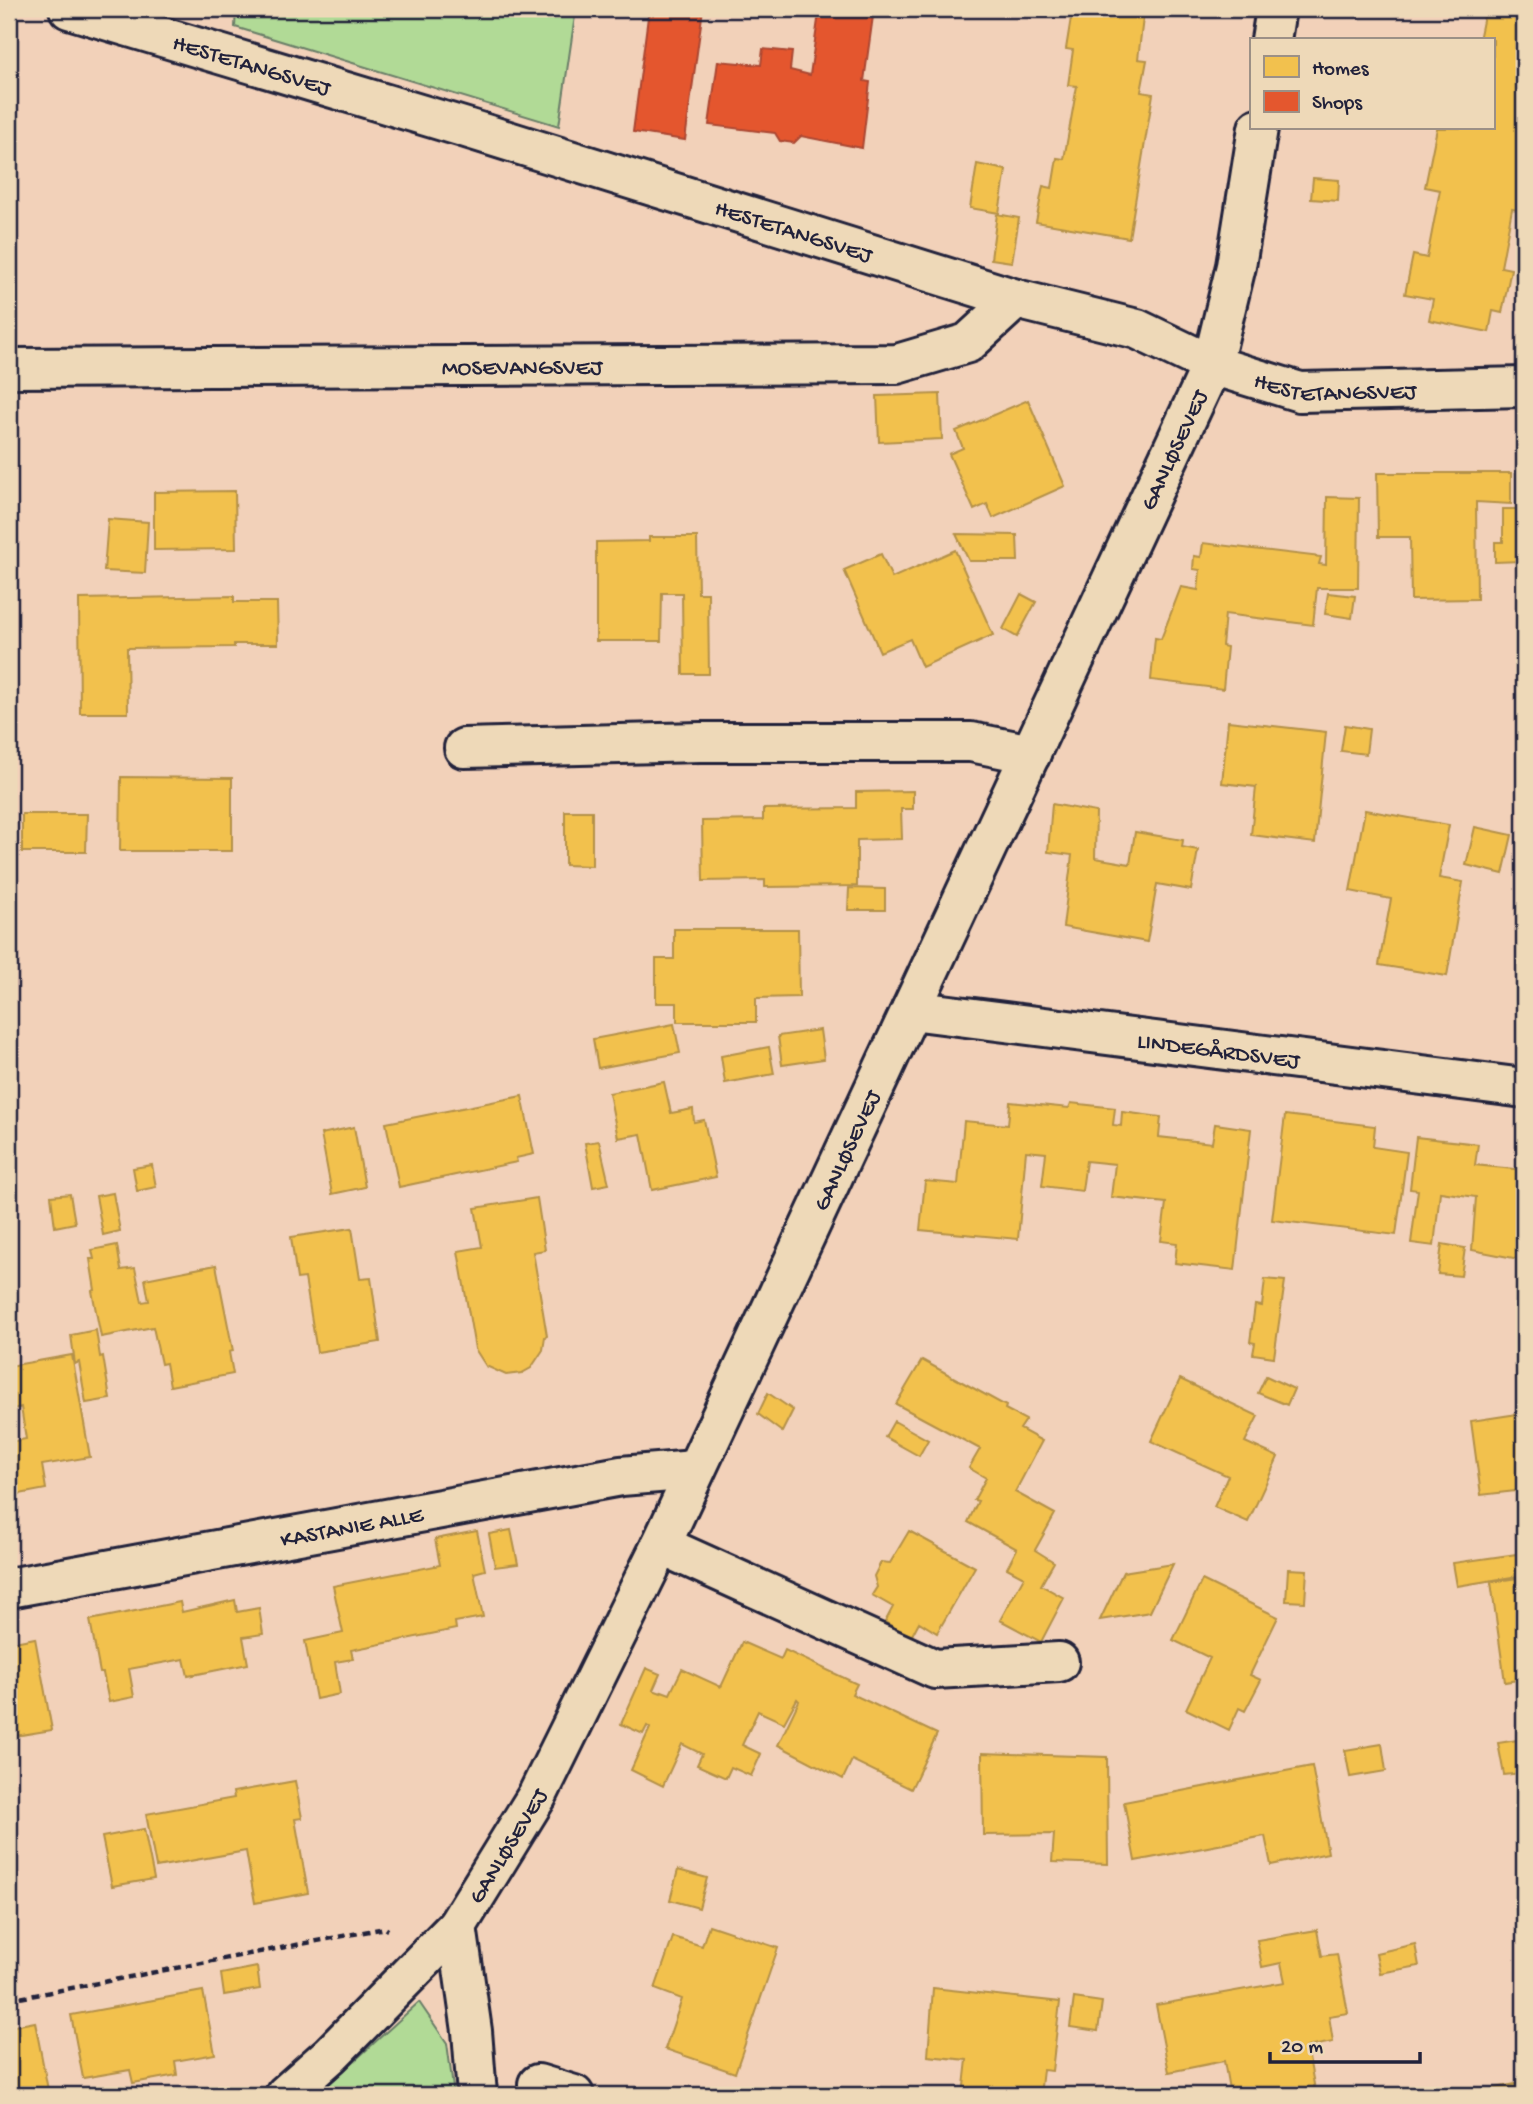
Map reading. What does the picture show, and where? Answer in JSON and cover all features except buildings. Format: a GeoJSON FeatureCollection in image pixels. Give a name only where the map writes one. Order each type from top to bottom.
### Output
{"type":"FeatureCollection","features":[{"type":"Feature","properties":{"kind":"street","name":"HESTETANGSVEJ"},"geometry":{"type":"LineString","coordinates":[[69,9],[463,127],[1016,299],[1137,329],[1212,365],[1300,392],[1524,387]]}},
{"type":"Feature","properties":{"kind":"street"},"geometry":{"type":"LineString","coordinates":[[1271,38],[1276,9]]}},
{"type":"Feature","properties":{"kind":"street","name":"GANLØSEVEJ"},"geometry":{"type":"LineString","coordinates":[[285,2095],[330,2055],[457,1926],[537,1796],[661,1545],[1212,365],[1236,267],[1258,130]]}},
{"type":"Feature","properties":{"kind":"street","name":"MOSEVANGSVEJ"},"geometry":{"type":"LineString","coordinates":[[9,368],[897,364],[968,343],[1016,299]]}},
{"type":"Feature","properties":{"kind":"street"},"geometry":{"type":"LineString","coordinates":[[464,748],[700,742],[971,742],[1031,754]]}},
{"type":"Feature","properties":{"kind":"street","name":"LINDEGÅRDSVEJ"},"geometry":{"type":"LineString","coordinates":[[911,1010],[1524,1087]]}},
{"type":"Feature","properties":{"kind":"street","name":"KASTANIE ALLE"},"geometry":{"type":"LineString","coordinates":[[9,1588],[621,1476],[695,1470]]}},
{"type":"Feature","properties":{"kind":"street"},"geometry":{"type":"LineString","coordinates":[[661,1545],[935,1670],[1059,1662]]}},
{"type":"Feature","properties":{"kind":"street"},"geometry":{"type":"LineString","coordinates":[[457,1926],[472,2031],[477,2095]]}},
{"type":"Feature","properties":{"kind":"street"},"geometry":{"type":"LineString","coordinates":[[538,2084],[574,2095]]}},
{"type":"Feature","properties":{"kind":"path"},"geometry":{"type":"LineString","coordinates":[[9,2000],[386,1928],[425,1959]]}},
{"type":"Feature","properties":{"kind":"green space"},"geometry":{"type":"Polygon","coordinates":[[[236,9],[576,9],[559,126],[235,27],[236,9]]]}},
{"type":"Feature","properties":{"kind":"green space"},"geometry":{"type":"Polygon","coordinates":[[[419,2002],[447,2043],[454,2095],[317,2095],[419,2002]]]}}]}
